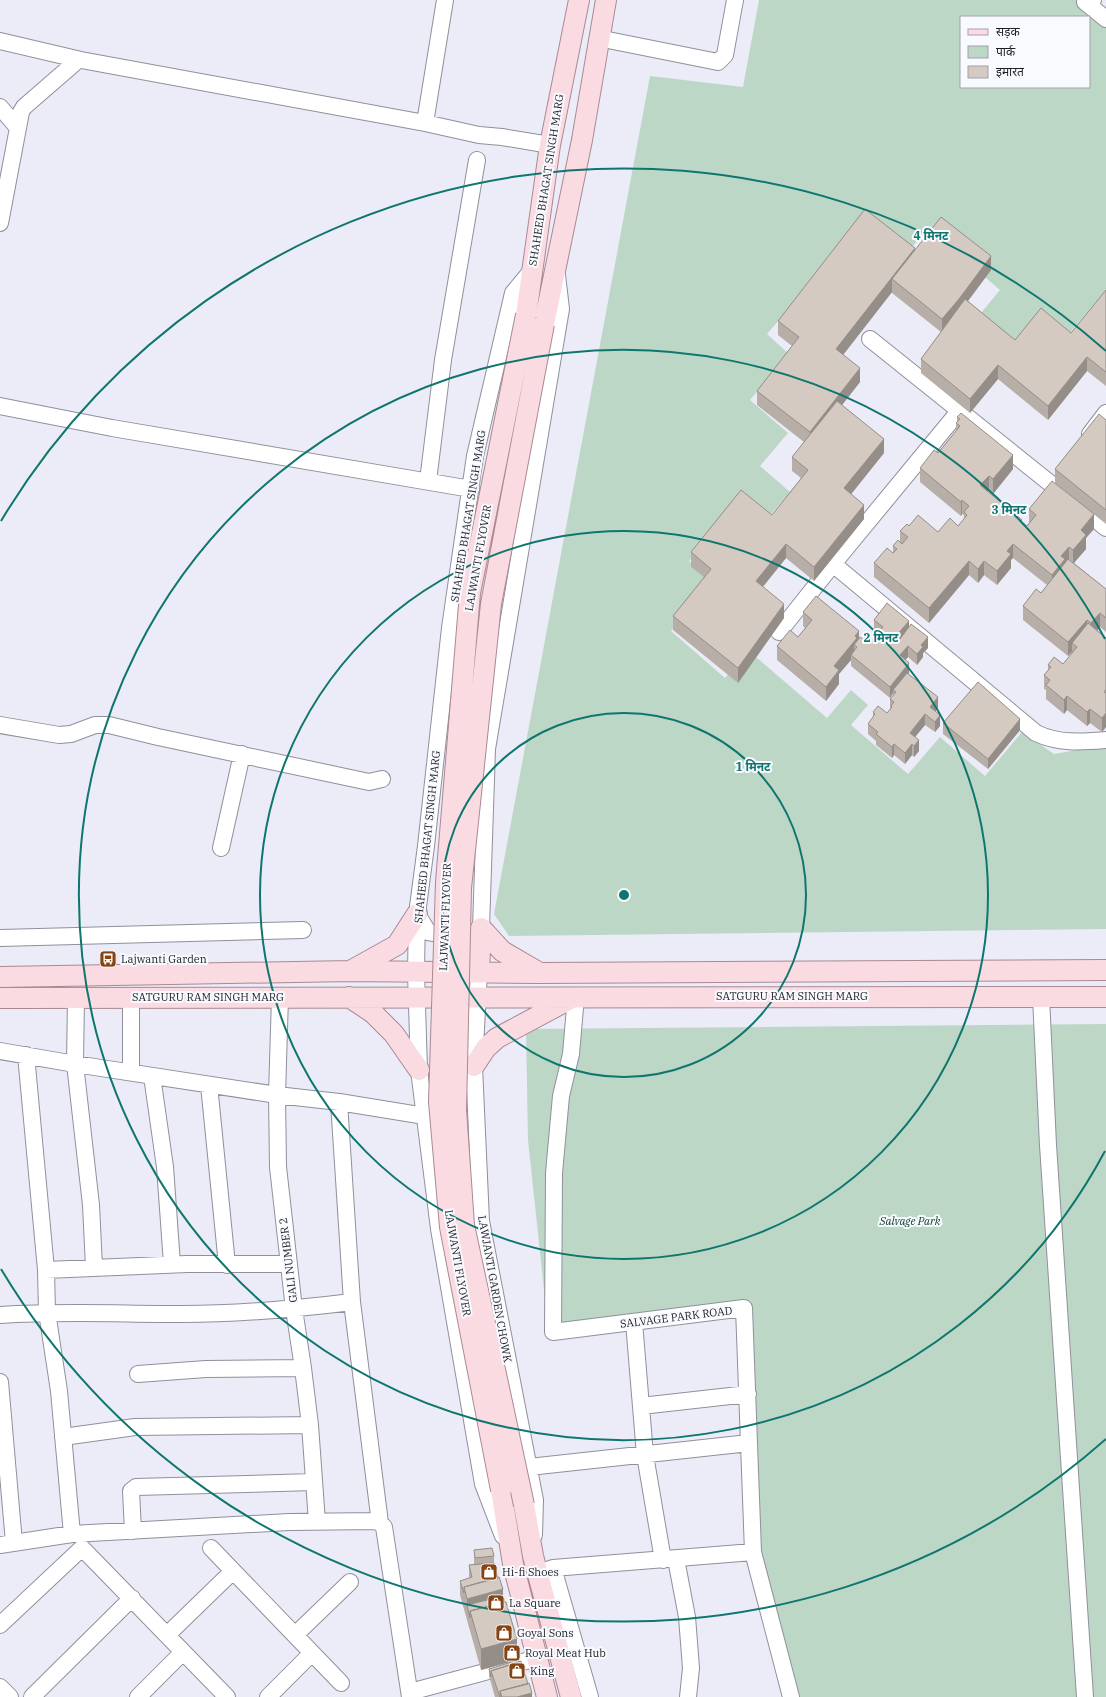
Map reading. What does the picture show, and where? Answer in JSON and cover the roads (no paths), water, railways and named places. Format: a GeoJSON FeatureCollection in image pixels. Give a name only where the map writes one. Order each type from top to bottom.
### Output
{"type":"FeatureCollection","features":[{"type":"Feature","properties":{"kind":"main road","name":"SHAHEED BHAGAT SINGH MARG"},"geometry":{"type":"LineString","coordinates":[[532,270],[550,145],[579,0]]}},
{"type":"Feature","properties":{"kind":"main road"},"geometry":{"type":"LineString","coordinates":[[556,265],[582,140],[598,38],[606,0]]}},
{"type":"Feature","properties":{"kind":"main road","name":"LAJWANTI FLYOVER"},"geometry":{"type":"LineString","coordinates":[[541,1566],[524,1505],[464,1225],[456,1110],[461,888],[491,604],[556,265]]}},
{"type":"Feature","properties":{"kind":"main road","name":"LAJWANTI FLYOVER"},"geometry":{"type":"LineString","coordinates":[[513,1564],[501,1490],[450,1227],[439,1102],[446,882],[470,593],[526,315],[532,270]]}},
{"type":"Feature","properties":{"kind":"main road"},"geometry":{"type":"LineString","coordinates":[[350,971],[397,945],[417,914]]}},
{"type":"Feature","properties":{"kind":"main road"},"geometry":{"type":"LineString","coordinates":[[479,972],[481,928]]}},
{"type":"Feature","properties":{"kind":"main road"},"geometry":{"type":"LineString","coordinates":[[481,928],[502,951],[540,973]]}},
{"type":"Feature","properties":{"kind":"main road"},"geometry":{"type":"LineString","coordinates":[[416,972],[540,973],[1106,970]]}},
{"type":"Feature","properties":{"kind":"main road","name":"SATGURU RAM SINGH MARG"},"geometry":{"type":"LineString","coordinates":[[0,977],[350,971],[416,972]]}},
{"type":"Feature","properties":{"kind":"main road"},"geometry":{"type":"LineString","coordinates":[[417,997],[477,996]]}},
{"type":"Feature","properties":{"kind":"main road","name":"SATGURU RAM SINGH MARG"},"geometry":{"type":"LineString","coordinates":[[477,996],[1106,997]]}},
{"type":"Feature","properties":{"kind":"main road"},"geometry":{"type":"LineString","coordinates":[[474,1066],[486,1048],[497,1038],[576,996]]}},
{"type":"Feature","properties":{"kind":"main road"},"geometry":{"type":"LineString","coordinates":[[349,997],[373,1013],[394,1034],[419,1070]]}},
{"type":"Feature","properties":{"kind":"main road","name":"SATGURU RAM SINGH MARG"},"geometry":{"type":"LineString","coordinates":[[0,998],[417,997]]}},
{"type":"Feature","properties":{"kind":"main road"},"geometry":{"type":"LineString","coordinates":[[513,1564],[547,1697]]}},
{"type":"Feature","properties":{"kind":"main road"},"geometry":{"type":"LineString","coordinates":[[541,1566],[571,1697]]}},
{"type":"Feature","properties":{"kind":"street"},"geometry":{"type":"LineString","coordinates":[[425,123],[445,0]]}},
{"type":"Feature","properties":{"kind":"street"},"geometry":{"type":"LineString","coordinates":[[598,38],[718,62],[725,55],[735,0]]}},
{"type":"Feature","properties":{"kind":"street"},"geometry":{"type":"LineString","coordinates":[[1087,1],[1106,19]]}},
{"type":"Feature","properties":{"kind":"street"},"geometry":{"type":"LineString","coordinates":[[0,40],[81,60],[425,123],[479,135],[502,137],[550,145]]}},
{"type":"Feature","properties":{"kind":"street"},"geometry":{"type":"LineString","coordinates":[[0,223],[21,112],[24,107],[77,61],[81,60]]}},
{"type":"Feature","properties":{"kind":"street"},"geometry":{"type":"LineString","coordinates":[[0,107],[18,128]]}},
{"type":"Feature","properties":{"kind":"street"},"geometry":{"type":"LineString","coordinates":[[428,481],[443,360],[477,160]]}},
{"type":"Feature","properties":{"kind":"street"},"geometry":{"type":"LineString","coordinates":[[417,914],[428,932],[470,939],[481,928],[487,749],[561,309],[556,265]]}},
{"type":"Feature","properties":{"kind":"street","name":"SHAHEED BHAGAT SINGH MARG"},"geometry":{"type":"LineString","coordinates":[[416,972],[417,914],[450,628],[475,456],[513,293],[532,270]]}},
{"type":"Feature","properties":{"kind":"street"},"geometry":{"type":"LineString","coordinates":[[870,338],[916,366],[960,410],[1055,478],[1106,528]]}},
{"type":"Feature","properties":{"kind":"street"},"geometry":{"type":"LineString","coordinates":[[0,406],[112,428],[471,489]]}},
{"type":"Feature","properties":{"kind":"street"},"geometry":{"type":"LineString","coordinates":[[779,632],[960,410]]}},
{"type":"Feature","properties":{"kind":"street"},"geometry":{"type":"LineString","coordinates":[[1078,448],[1106,413]]}},
{"type":"Feature","properties":{"kind":"street"},"geometry":{"type":"LineString","coordinates":[[833,564],[1036,734],[1048,739],[1059,741],[1106,740]]}},
{"type":"Feature","properties":{"kind":"street"},"geometry":{"type":"LineString","coordinates":[[0,725],[59,735],[71,734],[95,725],[109,725],[158,737],[370,782],[382,779]]}},
{"type":"Feature","properties":{"kind":"street"},"geometry":{"type":"LineString","coordinates":[[221,848],[242,754]]}},
{"type":"Feature","properties":{"kind":"street"},"geometry":{"type":"LineString","coordinates":[[0,938],[303,930]]}},
{"type":"Feature","properties":{"kind":"street"},"geometry":{"type":"LineString","coordinates":[[416,972],[419,1070],[439,1229],[483,1484],[513,1564]]}},
{"type":"Feature","properties":{"kind":"street","name":"LAWJANTI GARDEN CHOWK"},"geometry":{"type":"LineString","coordinates":[[479,972],[474,1066],[481,1221],[535,1500],[541,1566],[590,1697]]}},
{"type":"Feature","properties":{"kind":"street","name":"SALVAGE PARK ROAD"},"geometry":{"type":"LineString","coordinates":[[576,996],[571,1054],[561,1096],[554,1173],[553,1332],[744,1308],[754,1552],[791,1697]]}},
{"type":"Feature","properties":{"kind":"street"},"geometry":{"type":"LineString","coordinates":[[76,997],[75,1064],[91,1205],[94,1267]]}},
{"type":"Feature","properties":{"kind":"street"},"geometry":{"type":"LineString","coordinates":[[131,997],[131,1072]]}},
{"type":"Feature","properties":{"kind":"street","name":"GALI NUMBER 2"},"geometry":{"type":"LineString","coordinates":[[280,997],[277,1095],[278,1167],[288,1264],[310,1425],[317,1522]]}},
{"type":"Feature","properties":{"kind":"street"},"geometry":{"type":"LineString","coordinates":[[1041,997],[1048,1145],[1085,1697]]}},
{"type":"Feature","properties":{"kind":"street"},"geometry":{"type":"LineString","coordinates":[[0,1051],[209,1085],[339,1102],[425,1116]]}},
{"type":"Feature","properties":{"kind":"street"},"geometry":{"type":"LineString","coordinates":[[26,1055],[46,1270],[47,1312],[59,1391],[72,1534]]}},
{"type":"Feature","properties":{"kind":"street"},"geometry":{"type":"LineString","coordinates":[[152,1076],[165,1167],[172,1264]]}},
{"type":"Feature","properties":{"kind":"street"},"geometry":{"type":"LineString","coordinates":[[209,1085],[227,1265]]}},
{"type":"Feature","properties":{"kind":"street"},"geometry":{"type":"LineString","coordinates":[[339,1102],[352,1302],[380,1523]]}},
{"type":"Feature","properties":{"kind":"street"},"geometry":{"type":"LineString","coordinates":[[439,1229],[445,1214],[468,1211],[481,1221]]}},
{"type":"Feature","properties":{"kind":"street"},"geometry":{"type":"LineString","coordinates":[[46,1270],[172,1264],[288,1264]]}},
{"type":"Feature","properties":{"kind":"street"},"geometry":{"type":"LineString","coordinates":[[0,1315],[47,1312],[183,1314],[294,1309],[352,1302]]}},
{"type":"Feature","properties":{"kind":"street"},"geometry":{"type":"LineString","coordinates":[[634,1322],[645,1455],[670,1560],[687,1617],[691,1668],[688,1697]]}},
{"type":"Feature","properties":{"kind":"street"},"geometry":{"type":"LineString","coordinates":[[138,1374],[206,1369],[303,1368]]}},
{"type":"Feature","properties":{"kind":"street"},"geometry":{"type":"LineString","coordinates":[[0,1382],[7,1544],[72,1534],[289,1522],[376,1521],[384,1527],[410,1694],[537,1658]]}},
{"type":"Feature","properties":{"kind":"street"},"geometry":{"type":"LineString","coordinates":[[641,1406],[748,1394]]}},
{"type":"Feature","properties":{"kind":"street"},"geometry":{"type":"LineString","coordinates":[[63,1437],[135,1427],[310,1425]]}},
{"type":"Feature","properties":{"kind":"street"},"geometry":{"type":"LineString","coordinates":[[529,1467],[749,1443]]}},
{"type":"Feature","properties":{"kind":"street"},"geometry":{"type":"LineString","coordinates":[[133,1531],[131,1491],[136,1487],[314,1482]]}},
{"type":"Feature","properties":{"kind":"street"},"geometry":{"type":"LineString","coordinates":[[0,1625],[82,1548],[227,1697]]}},
{"type":"Feature","properties":{"kind":"street"},"geometry":{"type":"LineString","coordinates":[[211,1548],[341,1683]]}},
{"type":"Feature","properties":{"kind":"street"},"geometry":{"type":"LineString","coordinates":[[541,1566],[670,1560],[754,1552]]}},
{"type":"Feature","properties":{"kind":"street"},"geometry":{"type":"LineString","coordinates":[[167,1635],[233,1571]]}},
{"type":"Feature","properties":{"kind":"street"},"geometry":{"type":"LineString","coordinates":[[294,1635],[350,1582]]}},
{"type":"Feature","properties":{"kind":"street"},"geometry":{"type":"LineString","coordinates":[[32,1697],[132,1598]]}},
{"type":"Feature","properties":{"kind":"street"},"geometry":{"type":"LineString","coordinates":[[138,1697],[183,1652]]}},
{"type":"Feature","properties":{"kind":"street"},"geometry":{"type":"LineString","coordinates":[[268,1697],[312,1653]]}},
{"type":"Feature","properties":{"kind":"street"},"geometry":{"type":"LineString","coordinates":[[0,1687],[10,1697]]}},
{"type":"Feature","properties":{"kind":"place","name":"Lajwanti Garden"},"geometry":{"type":"Point","coordinates":[108,959]}},
{"type":"Feature","properties":{"kind":"place","name":"Hi-fi Shoes"},"geometry":{"type":"Point","coordinates":[489,1572]}},
{"type":"Feature","properties":{"kind":"place","name":"La Square"},"geometry":{"type":"Point","coordinates":[496,1603]}},
{"type":"Feature","properties":{"kind":"place","name":"Goyal Sons"},"geometry":{"type":"Point","coordinates":[504,1633]}},
{"type":"Feature","properties":{"kind":"place","name":"Royal Meat Hub"},"geometry":{"type":"Point","coordinates":[512,1653]}},
{"type":"Feature","properties":{"kind":"place","name":"King"},"geometry":{"type":"Point","coordinates":[517,1671]}},
{"type":"Feature","properties":{"kind":"park label","name":"Salvage Park"},"geometry":{"type":"Point","coordinates":[910,1221]}}]}
